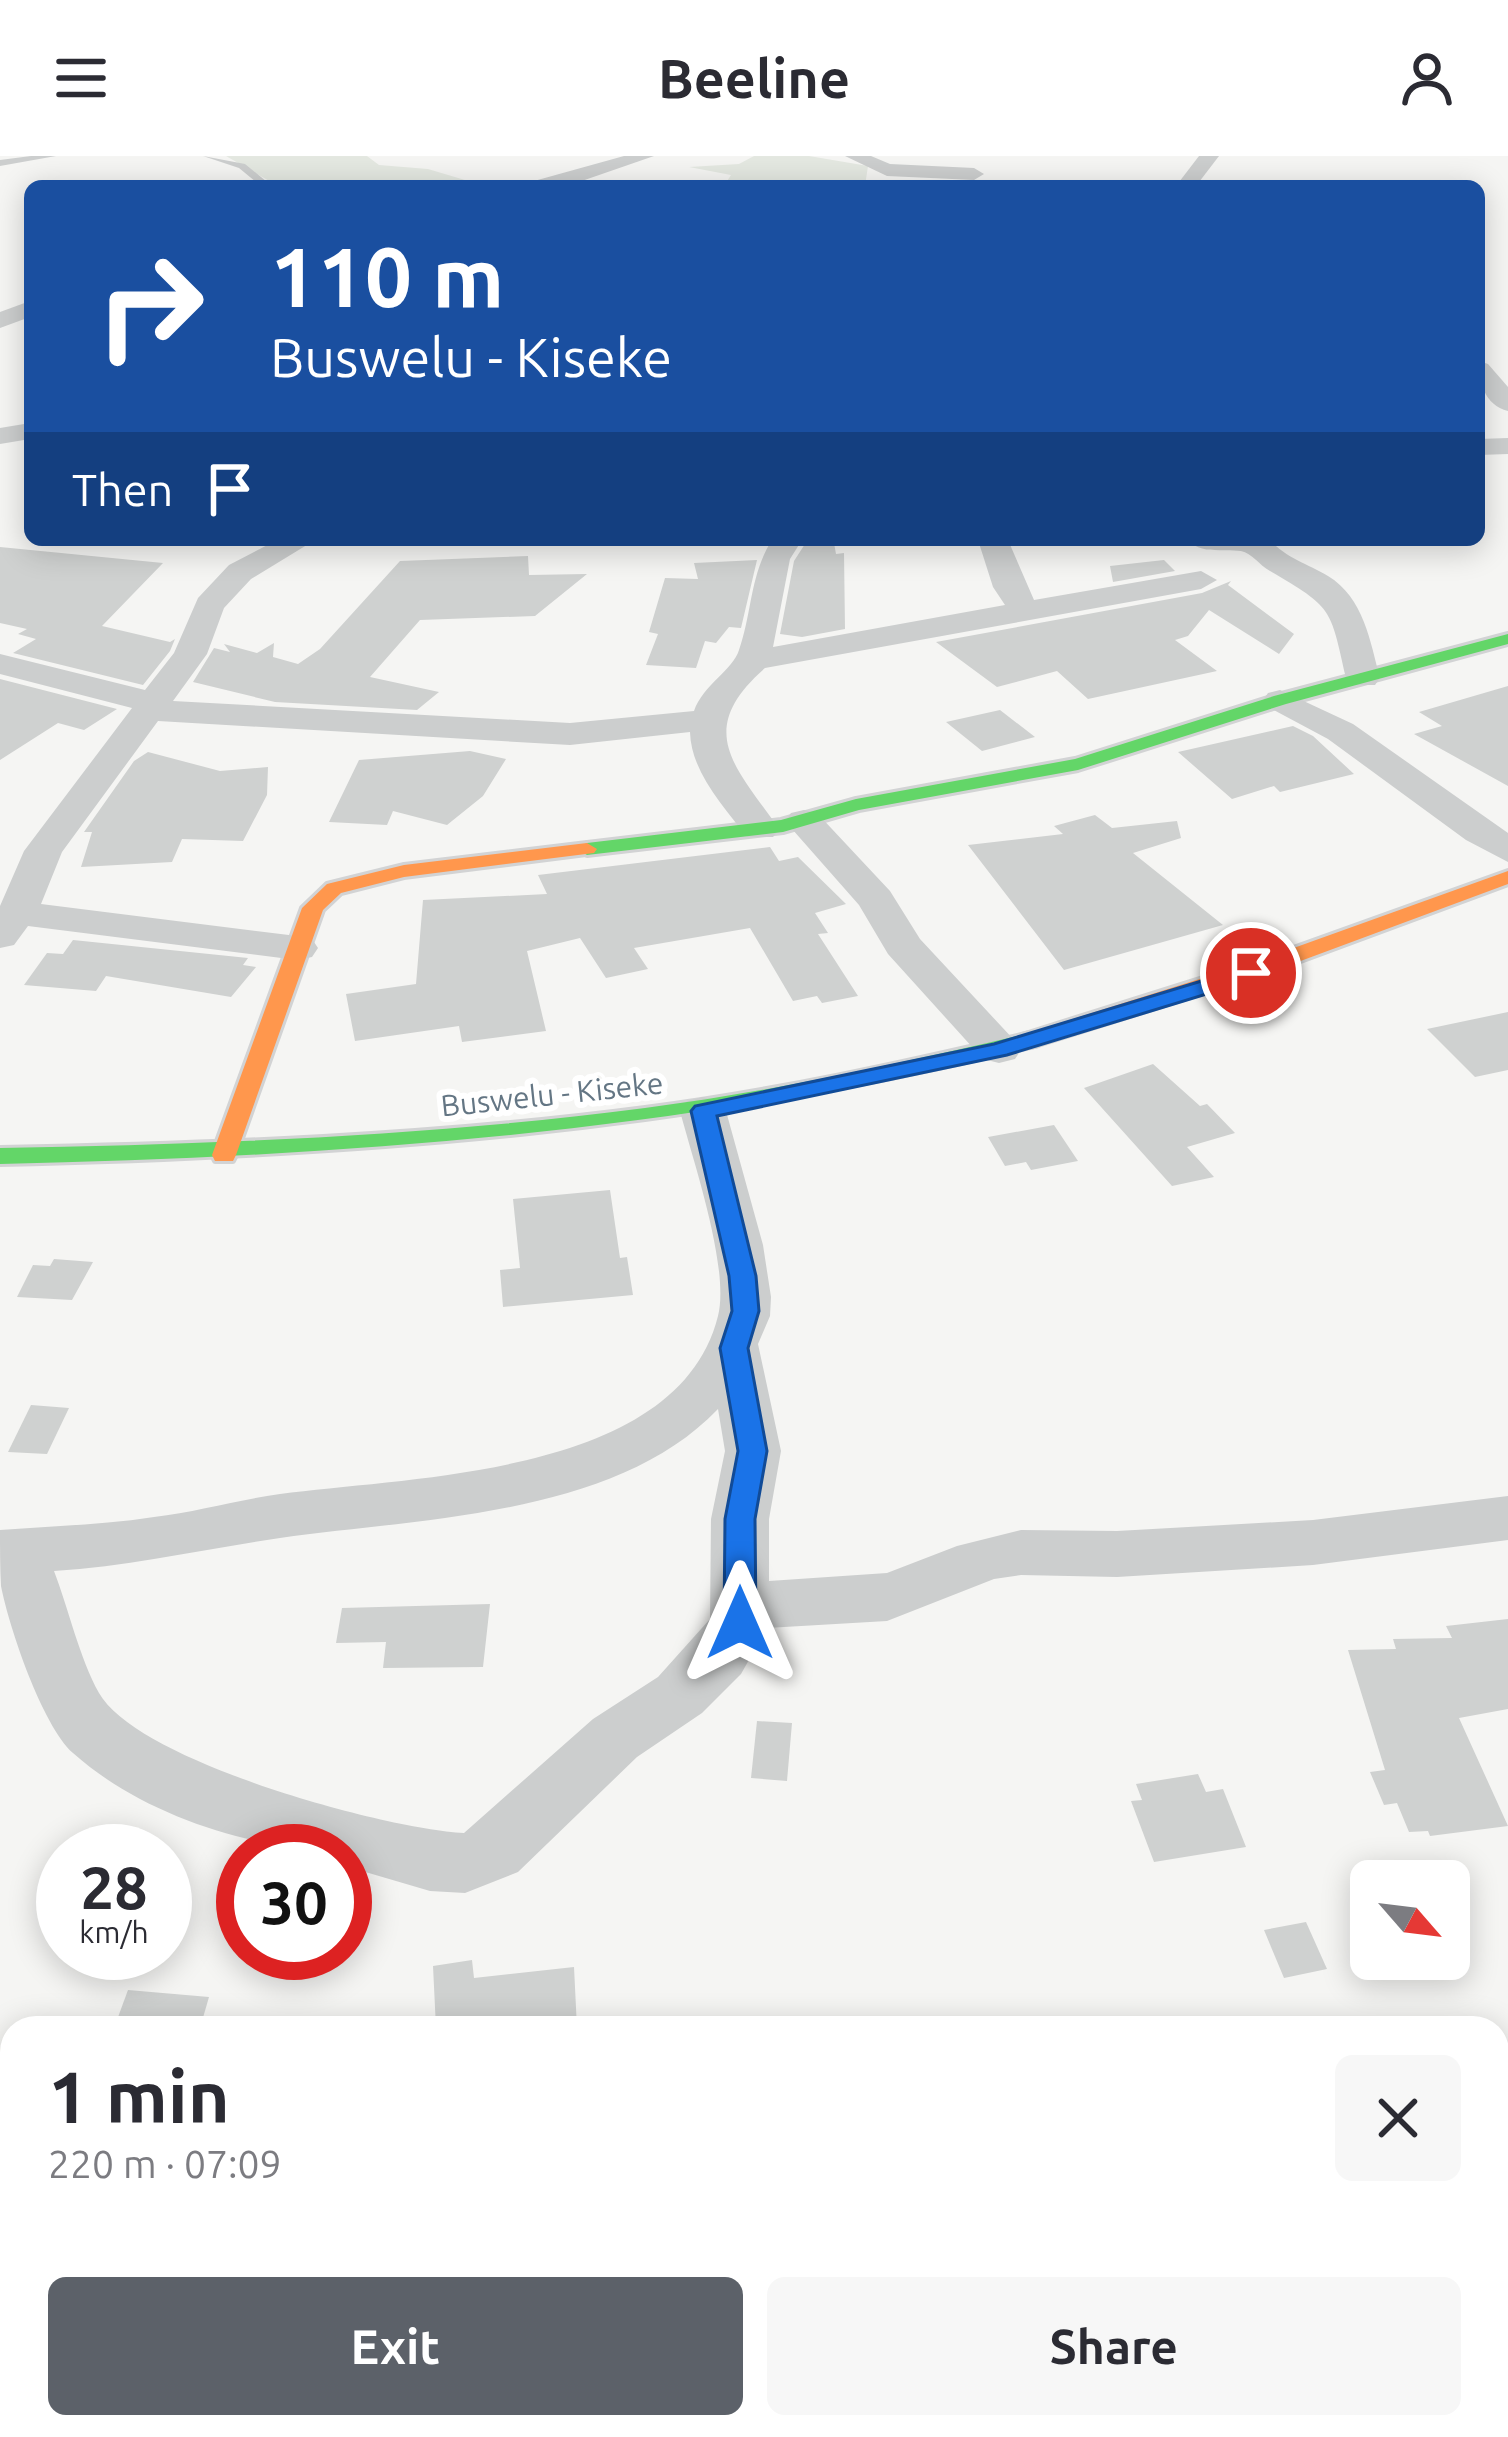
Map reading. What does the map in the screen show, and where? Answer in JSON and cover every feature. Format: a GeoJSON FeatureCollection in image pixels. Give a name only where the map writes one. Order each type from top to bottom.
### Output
{"type":"FeatureCollection","features":[{"type":"Feature","properties":{"kind":"street"},"geometry":{"type":"LineString","coordinates":[[568,156],[594,173]]}},
{"type":"Feature","properties":{"kind":"street"},"geometry":{"type":"LineString","coordinates":[[557,180],[644,156]]}},
{"type":"Feature","properties":{"kind":"street"},"geometry":{"type":"LineString","coordinates":[[1191,180],[1209,156]]}},
{"type":"Feature","properties":{"kind":"street"},"geometry":{"type":"LineString","coordinates":[[867,170],[974,174]]}},
{"type":"Feature","properties":{"kind":"street"},"geometry":{"type":"LineString","coordinates":[[1485,374],[1508,403]]}},
{"type":"Feature","properties":{"kind":"street"},"geometry":{"type":"LineString","coordinates":[[289,546],[240,572],[208,605],[190,654],[43,850],[7,922],[297,948]]}},
{"type":"Feature","properties":{"kind":"street"},"geometry":{"type":"LineString","coordinates":[[754,660],[775,559],[783,546]]}},
{"type":"Feature","properties":{"kind":"street"},"geometry":{"type":"LineString","coordinates":[[995,546],[1010,587],[1026,613]]}},
{"type":"Feature","properties":{"kind":"street"},"geometry":{"type":"LineString","coordinates":[[1260,546],[1272,561],[1328,591],[1341,606],[1363,678]]}},
{"type":"Feature","properties":{"kind":"street"},"geometry":{"type":"LineString","coordinates":[[760,829],[727,790],[704,734],[718,692],[754,660],[1201,580]]}},
{"type":"Feature","properties":{"kind":"street"},"geometry":{"type":"LineString","coordinates":[[224,1154],[313,908],[334,888],[357,880],[760,829],[856,805],[1078,764],[1280,700],[1508,639]]}},
{"type":"Feature","properties":{"kind":"street"},"geometry":{"type":"LineString","coordinates":[[0,664],[153,707],[569,734],[706,720]]}},
{"type":"Feature","properties":{"kind":"street"},"geometry":{"type":"LineString","coordinates":[[1280,700],[1336,726],[1433,803],[1508,850]]}},
{"type":"Feature","properties":{"kind":"street"},"geometry":{"type":"LineString","coordinates":[[804,821],[876,899],[903,945],[999,1050]]}},
{"type":"Feature","properties":{"kind":"street","name":"Buswelu - Kiseke"},"geometry":{"type":"LineString","coordinates":[[0,1156],[224,1154],[536,1133],[704,1111],[999,1050],[1132,1012],[1290,960],[1508,877]]}},
{"type":"Feature","properties":{"kind":"street"},"geometry":{"type":"LineString","coordinates":[[704,1111],[743,1276],[746,1311],[734,1348],[705,1394],[631,1448],[553,1477],[278,1516],[140,1542],[9,1552],[73,1707],[94,1733],[172,1784],[430,1861],[465,1863],[494,1851],[615,1738],[680,1695],[719,1656],[740,1623],[740,1519],[753,1451],[734,1348]]}},
{"type":"Feature","properties":{"kind":"street"},"geometry":{"type":"LineString","coordinates":[[741,1604],[825,1604],[889,1596],[1008,1553],[1110,1555],[1324,1545],[1508,1518]]}},
{"type":"Feature","properties":{"kind":"lane"},"geometry":{"type":"LineString","coordinates":[[0,164],[51,156]]}},
{"type":"Feature","properties":{"kind":"lane"},"geometry":{"type":"LineString","coordinates":[[208,156],[242,166],[260,180]]}},
{"type":"Feature","properties":{"kind":"shaded area"},"geometry":{"type":"Polygon","coordinates":[[[226,156],[367,156],[379,165],[428,169],[465,180],[268,180],[226,156]]]}},
{"type":"Feature","properties":{"kind":"shaded area"},"geometry":{"type":"Polygon","coordinates":[[[754,156],[809,156],[868,166],[866,180],[728,180],[731,175],[689,167],[739,164],[754,156]]]}},
{"type":"Feature","properties":{"kind":"building"},"geometry":{"type":"Polygon","coordinates":[[[804,546],[835,546],[836,554],[844,553],[845,629],[802,637],[780,634],[794,561],[804,546]]]}},
{"type":"Feature","properties":{"kind":"building"},"geometry":{"type":"Polygon","coordinates":[[[0,547],[163,563],[102,626],[170,642],[175,639],[170,651],[143,685],[13,653],[36,639],[18,634],[27,629],[0,623],[0,547]]]}},
{"type":"Feature","properties":{"kind":"building"},"geometry":{"type":"Polygon","coordinates":[[[528,556],[529,575],[587,574],[535,616],[420,620],[370,677],[439,692],[417,710],[275,702],[193,682],[214,648],[230,652],[224,644],[257,653],[274,643],[273,657],[298,664],[320,649],[400,561],[528,556]]]}},
{"type":"Feature","properties":{"kind":"building"},"geometry":{"type":"Polygon","coordinates":[[[757,560],[741,628],[729,627],[716,643],[705,641],[696,668],[646,665],[658,634],[649,632],[665,578],[698,579],[694,563],[757,560]]]}},
{"type":"Feature","properties":{"kind":"building"},"geometry":{"type":"Polygon","coordinates":[[[1164,560],[1175,571],[1113,582],[1110,566],[1164,560]]]}},
{"type":"Feature","properties":{"kind":"building"},"geometry":{"type":"Polygon","coordinates":[[[1231,581],[1228,585],[1294,634],[1279,654],[1209,610],[1188,636],[1175,640],[1217,671],[1088,699],[1057,671],[997,687],[936,642],[1202,593],[1231,581]]]}},
{"type":"Feature","properties":{"kind":"building"},"geometry":{"type":"Polygon","coordinates":[[[0,679],[117,709],[84,730],[58,723],[0,760],[0,679]]]}},
{"type":"Feature","properties":{"kind":"building"},"geometry":{"type":"Polygon","coordinates":[[[1508,686],[1508,786],[1414,734],[1442,726],[1419,712],[1508,686]]]}},
{"type":"Feature","properties":{"kind":"building"},"geometry":{"type":"Polygon","coordinates":[[[1000,710],[1035,737],[982,751],[946,722],[1000,710]]]}},
{"type":"Feature","properties":{"kind":"building"},"geometry":{"type":"Polygon","coordinates":[[[1293,726],[1313,736],[1354,774],[1280,792],[1274,786],[1232,799],[1178,752],[1293,726]]]}},
{"type":"Feature","properties":{"kind":"building"},"geometry":{"type":"Polygon","coordinates":[[[470,751],[506,759],[483,796],[447,825],[393,811],[387,825],[329,822],[359,760],[470,751]]]}},
{"type":"Feature","properties":{"kind":"building"},"geometry":{"type":"Polygon","coordinates":[[[148,752],[220,771],[268,767],[267,795],[243,841],[182,839],[172,862],[81,867],[92,832],[84,832],[134,761],[148,752]]]}},
{"type":"Feature","properties":{"kind":"building"},"geometry":{"type":"Polygon","coordinates":[[[1095,815],[1112,828],[1177,821],[1181,838],[1133,853],[1223,925],[1064,970],[968,845],[1063,834],[1054,826],[1095,815]]]}},
{"type":"Feature","properties":{"kind":"building"},"geometry":{"type":"Polygon","coordinates":[[[770,847],[779,861],[798,857],[846,904],[815,913],[828,933],[818,934],[858,996],[822,1003],[817,996],[793,1001],[750,928],[634,948],[648,969],[606,978],[580,938],[527,951],[546,1031],[462,1042],[459,1026],[355,1041],[346,994],[416,984],[423,900],[547,894],[538,875],[770,847]]]}},
{"type":"Feature","properties":{"kind":"building"},"geometry":{"type":"Polygon","coordinates":[[[73,940],[248,958],[243,965],[256,967],[231,997],[106,976],[96,991],[24,985],[47,953],[63,954],[73,940]]]}},
{"type":"Feature","properties":{"kind":"building"},"geometry":{"type":"Polygon","coordinates":[[[1508,1012],[1508,1070],[1475,1077],[1427,1029],[1508,1012]]]}},
{"type":"Feature","properties":{"kind":"building"},"geometry":{"type":"Polygon","coordinates":[[[1153,1064],[1200,1106],[1207,1104],[1235,1133],[1187,1147],[1214,1177],[1172,1186],[1084,1088],[1153,1064]]]}},
{"type":"Feature","properties":{"kind":"building"},"geometry":{"type":"Polygon","coordinates":[[[1054,1125],[1078,1161],[1031,1170],[1026,1162],[1005,1166],[988,1137],[1054,1125]]]}},
{"type":"Feature","properties":{"kind":"building"},"geometry":{"type":"Polygon","coordinates":[[[610,1190],[620,1258],[627,1257],[633,1295],[503,1307],[500,1270],[520,1268],[513,1199],[610,1190]]]}},
{"type":"Feature","properties":{"kind":"building"},"geometry":{"type":"Polygon","coordinates":[[[54,1259],[93,1262],[72,1300],[17,1297],[33,1265],[50,1266],[54,1259]]]}},
{"type":"Feature","properties":{"kind":"building"},"geometry":{"type":"Polygon","coordinates":[[[31,1405],[69,1408],[47,1454],[8,1452],[31,1405]]]}},
{"type":"Feature","properties":{"kind":"building"},"geometry":{"type":"Polygon","coordinates":[[[490,1604],[483,1667],[383,1668],[386,1642],[336,1643],[342,1608],[490,1604]]]}},
{"type":"Feature","properties":{"kind":"building"},"geometry":{"type":"Polygon","coordinates":[[[1508,1619],[1508,1709],[1459,1718],[1508,1826],[1430,1836],[1428,1831],[1409,1832],[1397,1803],[1384,1805],[1370,1772],[1385,1770],[1348,1650],[1396,1649],[1393,1639],[1452,1638],[1446,1626],[1508,1619]]]}},
{"type":"Feature","properties":{"kind":"building"},"geometry":{"type":"Polygon","coordinates":[[[757,1721],[792,1723],[787,1781],[751,1778],[757,1721]]]}},
{"type":"Feature","properties":{"kind":"building"},"geometry":{"type":"Polygon","coordinates":[[[1198,1774],[1206,1792],[1223,1789],[1246,1847],[1154,1862],[1131,1801],[1142,1800],[1136,1784],[1198,1774]]]}},
{"type":"Feature","properties":{"kind":"building"},"geometry":{"type":"Polygon","coordinates":[[[1306,1922],[1327,1969],[1284,1978],[1264,1930],[1306,1922]]]}},
{"type":"Feature","properties":{"kind":"building"},"geometry":{"type":"Polygon","coordinates":[[[472,1960],[474,1978],[574,1967],[576,2016],[435,2016],[433,1966],[472,1960]]]}},
{"type":"Feature","properties":{"kind":"building"},"geometry":{"type":"Polygon","coordinates":[[[128,1990],[209,1997],[203,2016],[118,2016],[128,1990]]]}},
{"type":"Feature","properties":{"kind":"traffic: fast"},"geometry":{"type":"LineString","coordinates":[[587,849],[783,826],[856,805],[1078,764],[1280,700],[1508,639]]}},
{"type":"Feature","properties":{"kind":"traffic: fast"},"geometry":{"type":"LineString","coordinates":[[0,1156],[261,1148],[519,1130],[774,1095],[1030,1040]]}},
{"type":"Feature","properties":{"kind":"traffic: slow"},"geometry":{"type":"LineString","coordinates":[[224,1155],[313,908],[334,888],[404,871],[587,849]]}},
{"type":"Feature","properties":{"kind":"traffic: slow"},"geometry":{"type":"LineString","coordinates":[[1030,1040],[1271,964],[1508,877]]}},
{"type":"Feature","properties":{"kind":"route"},"geometry":{"type":"LineString","coordinates":[[740,1623],[740,1519],[753,1451],[734,1348],[746,1311],[743,1276],[704,1111],[999,1050],[1251,973]]}}]}
